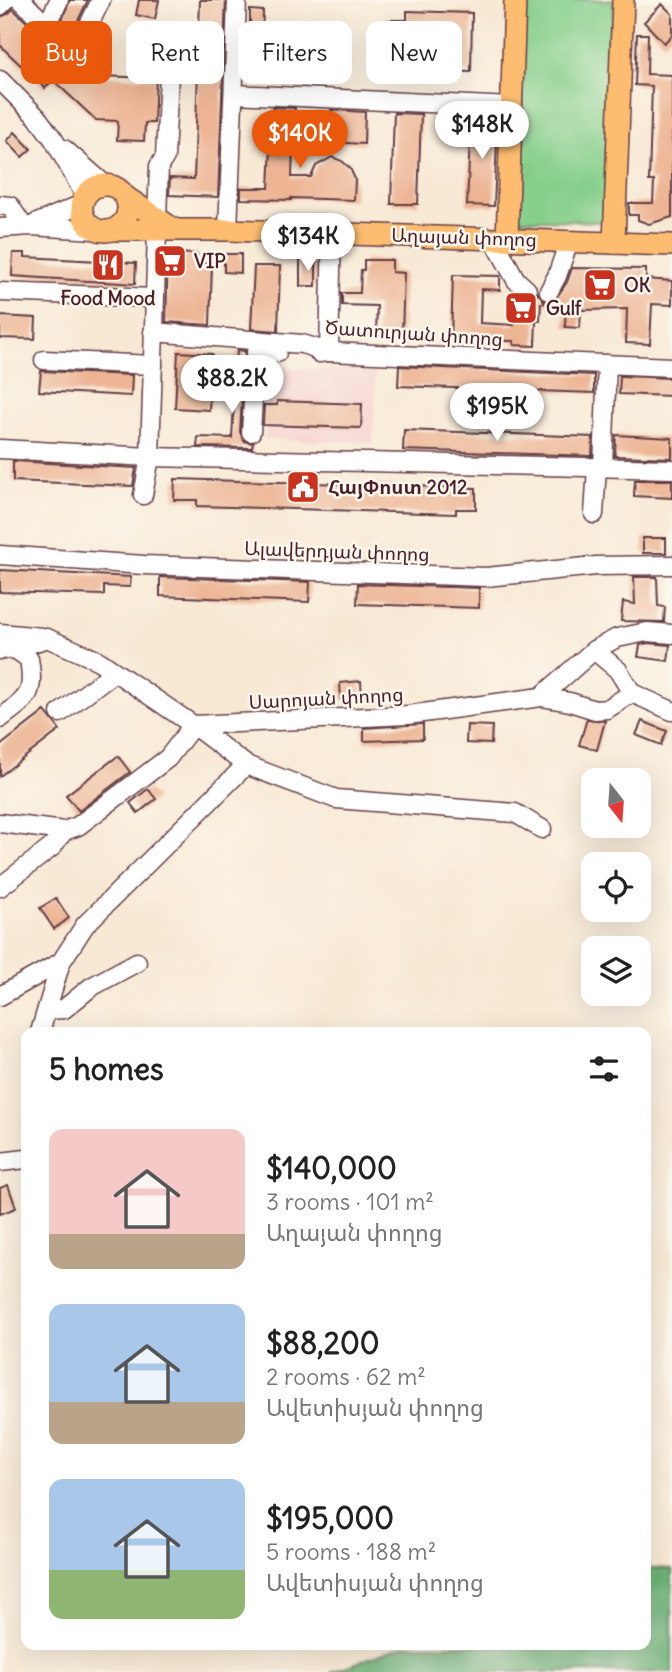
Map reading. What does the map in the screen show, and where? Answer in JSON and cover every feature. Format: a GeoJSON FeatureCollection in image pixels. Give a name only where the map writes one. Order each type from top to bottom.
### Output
{"type":"FeatureCollection","features":[{"type":"Feature","properties":{"kind":"main road"},"geometry":{"type":"LineString","coordinates":[[500,238],[512,107],[515,0]]}},
{"type":"Feature","properties":{"kind":"main road"},"geometry":{"type":"LineString","coordinates":[[614,243],[623,0]]}},
{"type":"Feature","properties":{"kind":"main road"},"geometry":{"type":"LineString","coordinates":[[127,198],[129,207],[122,224],[105,230],[84,219],[83,200],[97,186],[104,184],[114,186],[162,226]]}},
{"type":"Feature","properties":{"kind":"main road","name":"Աղայան փողոց"},"geometry":{"type":"LineString","coordinates":[[105,230],[162,226],[672,245]]}},
{"type":"Feature","properties":{"kind":"street"},"geometry":{"type":"LineString","coordinates":[[0,6],[6,0]]}},
{"type":"Feature","properties":{"kind":"street"},"geometry":{"type":"LineString","coordinates":[[21,0],[42,21]]}},
{"type":"Feature","properties":{"kind":"street"},"geometry":{"type":"LineString","coordinates":[[49,21],[59,0]]}},
{"type":"Feature","properties":{"kind":"street"},"geometry":{"type":"LineString","coordinates":[[91,21],[101,0]]}},
{"type":"Feature","properties":{"kind":"street"},"geometry":{"type":"LineString","coordinates":[[228,230],[237,0]]}},
{"type":"Feature","properties":{"kind":"street"},"geometry":{"type":"LineString","coordinates":[[0,80],[37,117],[54,140],[83,200]]}},
{"type":"Feature","properties":{"kind":"street"},"geometry":{"type":"LineString","coordinates":[[143,495],[150,457],[153,332],[162,226],[159,166],[165,157],[169,84]]}},
{"type":"Feature","properties":{"kind":"street"},"geometry":{"type":"LineString","coordinates":[[234,94],[512,107]]}},
{"type":"Feature","properties":{"kind":"street"},"geometry":{"type":"LineString","coordinates":[[54,140],[104,184]]}},
{"type":"Feature","properties":{"kind":"street","name":"Աղայան փողոց"},"geometry":{"type":"LineString","coordinates":[[27,226],[83,200]]}},
{"type":"Feature","properties":{"kind":"street"},"geometry":{"type":"LineString","coordinates":[[0,205],[10,206],[27,226]]}},
{"type":"Feature","properties":{"kind":"street","name":"Աղայան փողոց"},"geometry":{"type":"LineString","coordinates":[[0,228],[27,226],[105,230]]}},
{"type":"Feature","properties":{"kind":"street"},"geometry":{"type":"LineString","coordinates":[[251,432],[256,352],[329,352],[332,233]]}},
{"type":"Feature","properties":{"kind":"street"},"geometry":{"type":"LineString","coordinates":[[500,238],[516,280],[527,290]]}},
{"type":"Feature","properties":{"kind":"street"},"geometry":{"type":"LineString","coordinates":[[549,291],[569,241]]}},
{"type":"Feature","properties":{"kind":"street"},"geometry":{"type":"LineString","coordinates":[[0,292],[155,298]]}},
{"type":"Feature","properties":{"kind":"street","name":"Ծատուրյան փողոց"},"geometry":{"type":"LineString","coordinates":[[153,332],[302,344],[329,352],[672,367]]}},
{"type":"Feature","properties":{"kind":"street"},"geometry":{"type":"LineString","coordinates":[[44,360],[153,365]]}},
{"type":"Feature","properties":{"kind":"street"},"geometry":{"type":"LineString","coordinates":[[594,514],[607,364]]}},
{"type":"Feature","properties":{"kind":"street"},"geometry":{"type":"LineString","coordinates":[[0,449],[150,457],[672,469]]}},
{"type":"Feature","properties":{"kind":"street","name":"Ալավերդյան փողոց"},"geometry":{"type":"LineString","coordinates":[[0,555],[145,565],[486,577],[596,566],[672,565]]}},
{"type":"Feature","properties":{"kind":"street"},"geometry":{"type":"LineString","coordinates":[[541,697],[594,650],[617,638],[647,632],[672,635]]}},
{"type":"Feature","properties":{"kind":"street"},"geometry":{"type":"LineString","coordinates":[[0,633],[47,638],[99,661],[246,765],[336,799],[515,813],[542,829]]}},
{"type":"Feature","properties":{"kind":"street"},"geometry":{"type":"LineString","coordinates":[[7,650],[47,638]]}},
{"type":"Feature","properties":{"kind":"street"},"geometry":{"type":"LineString","coordinates":[[0,719],[26,699],[33,681],[29,659],[7,650]]}},
{"type":"Feature","properties":{"kind":"street"},"geometry":{"type":"LineString","coordinates":[[594,650],[618,670],[632,693],[672,711]]}},
{"type":"Feature","properties":{"kind":"street"},"geometry":{"type":"LineString","coordinates":[[60,713],[114,673]]}},
{"type":"Feature","properties":{"kind":"street","name":"Սարոյան փողոց"},"geometry":{"type":"LineString","coordinates":[[193,725],[408,715],[541,697],[595,710],[607,709],[632,693]]}},
{"type":"Feature","properties":{"kind":"street"},"geometry":{"type":"LineString","coordinates":[[0,823],[64,831],[78,826],[168,758],[193,725]]}},
{"type":"Feature","properties":{"kind":"street"},"geometry":{"type":"LineString","coordinates":[[42,1027],[61,962],[85,925],[246,765]]}},
{"type":"Feature","properties":{"kind":"street"},"geometry":{"type":"LineString","coordinates":[[0,887],[51,847],[64,831]]}},
{"type":"Feature","properties":{"kind":"street"},"geometry":{"type":"LineString","coordinates":[[0,996],[61,962]]}},
{"type":"Feature","properties":{"kind":"street"},"geometry":{"type":"LineString","coordinates":[[47,1010],[64,1009],[91,988],[137,962]]}},
{"type":"Feature","properties":{"kind":"street"},"geometry":{"type":"LineString","coordinates":[[0,1162],[21,1160]]}},
{"type":"Feature","properties":{"kind":"shaded area"},"geometry":{"type":"Polygon","coordinates":[[[268,367],[376,371],[373,443],[265,439],[268,367]]]}},
{"type":"Feature","properties":{"kind":"green space"},"geometry":{"type":"Polygon","coordinates":[[[523,0],[614,0],[605,222],[515,219],[523,0]]]}},
{"type":"Feature","properties":{"kind":"green space"},"geometry":{"type":"Polygon","coordinates":[[[651,1568],[672,1569],[672,1672],[331,1672],[391,1650],[651,1650],[651,1568]]]}},
{"type":"Feature","properties":{"kind":"building"},"geometry":{"type":"Polygon","coordinates":[[[70,0],[88,0],[78,21],[62,20],[70,0]]]}},
{"type":"Feature","properties":{"kind":"building"},"geometry":{"type":"Polygon","coordinates":[[[139,0],[159,0],[155,19],[136,15],[139,0]]]}},
{"type":"Feature","properties":{"kind":"building"},"geometry":{"type":"Polygon","coordinates":[[[200,0],[226,0],[224,49],[224,21],[199,21],[200,0]]]}},
{"type":"Feature","properties":{"kind":"building"},"geometry":{"type":"Polygon","coordinates":[[[662,4],[672,14],[672,35],[664,43],[644,22],[662,4]]]}},
{"type":"Feature","properties":{"kind":"building"},"geometry":{"type":"Polygon","coordinates":[[[13,9],[26,21],[21,21],[21,65],[0,45],[0,17],[13,9]]]}},
{"type":"Feature","properties":{"kind":"building"},"geometry":{"type":"Polygon","coordinates":[[[250,10],[263,11],[263,21],[250,21],[250,10]]]}},
{"type":"Feature","properties":{"kind":"building"},"geometry":{"type":"Polygon","coordinates":[[[407,11],[472,13],[471,72],[462,72],[462,21],[387,21],[407,20],[407,11]]]}},
{"type":"Feature","properties":{"kind":"building"},"geometry":{"type":"Polygon","coordinates":[[[637,34],[648,34],[647,74],[672,75],[672,217],[649,224],[638,220],[638,215],[629,215],[629,203],[653,203],[654,181],[649,181],[652,86],[635,85],[637,34]]]}},
{"type":"Feature","properties":{"kind":"building"},"geometry":{"type":"Polygon","coordinates":[[[112,76],[126,77],[126,84],[156,84],[154,123],[145,123],[144,141],[117,140],[118,121],[96,120],[57,84],[112,84],[112,76]]]}},
{"type":"Feature","properties":{"kind":"building"},"geometry":{"type":"Polygon","coordinates":[[[198,84],[223,84],[218,197],[169,195],[170,178],[194,179],[198,84]]]}},
{"type":"Feature","properties":{"kind":"building"},"geometry":{"type":"Polygon","coordinates":[[[273,107],[295,108],[293,141],[289,141],[293,142],[292,177],[311,177],[316,166],[332,157],[350,168],[355,179],[354,200],[241,199],[241,188],[269,188],[273,107]]]}},
{"type":"Feature","properties":{"kind":"building"},"geometry":{"type":"Polygon","coordinates":[[[331,110],[365,112],[364,144],[329,142],[331,110]]]}},
{"type":"Feature","properties":{"kind":"building"},"geometry":{"type":"Polygon","coordinates":[[[394,113],[421,114],[418,204],[391,204],[394,113]]]}},
{"type":"Feature","properties":{"kind":"building"},"geometry":{"type":"Polygon","coordinates":[[[471,116],[498,118],[494,206],[467,205],[471,116]]]}},
{"type":"Feature","properties":{"kind":"building"},"geometry":{"type":"Polygon","coordinates":[[[15,132],[31,149],[22,157],[7,141],[15,132]]]}},
{"type":"Feature","properties":{"kind":"building"},"geometry":{"type":"Polygon","coordinates":[[[13,253],[25,253],[25,257],[136,263],[135,284],[12,276],[13,253]]]}},
{"type":"Feature","properties":{"kind":"building"},"geometry":{"type":"Polygon","coordinates":[[[168,253],[197,254],[197,263],[212,264],[210,325],[166,322],[168,253]]]}},
{"type":"Feature","properties":{"kind":"building"},"geometry":{"type":"Polygon","coordinates":[[[224,254],[241,254],[241,273],[224,272],[224,254]]]}},
{"type":"Feature","properties":{"kind":"building"},"geometry":{"type":"Polygon","coordinates":[[[300,259],[316,259],[316,286],[300,286],[300,259]]]}},
{"type":"Feature","properties":{"kind":"building"},"geometry":{"type":"Polygon","coordinates":[[[364,260],[392,260],[392,272],[404,273],[402,336],[376,335],[377,306],[342,305],[342,293],[360,293],[364,260]]]}},
{"type":"Feature","properties":{"kind":"building"},"geometry":{"type":"Polygon","coordinates":[[[254,266],[280,266],[278,331],[251,329],[254,266]]]}},
{"type":"Feature","properties":{"kind":"building"},"geometry":{"type":"Polygon","coordinates":[[[572,268],[646,269],[646,279],[672,281],[672,305],[652,304],[650,344],[626,343],[627,309],[581,310],[580,328],[565,327],[566,304],[541,303],[540,321],[536,321],[535,346],[514,345],[514,341],[451,340],[453,275],[500,276],[500,290],[481,289],[480,323],[514,325],[515,303],[527,304],[527,301],[535,298],[538,293],[544,301],[554,301],[567,282],[572,268]]]}},
{"type":"Feature","properties":{"kind":"building"},"geometry":{"type":"Polygon","coordinates":[[[0,316],[36,318],[35,339],[0,338],[0,316]]]}},
{"type":"Feature","properties":{"kind":"building"},"geometry":{"type":"Polygon","coordinates":[[[237,350],[245,351],[240,432],[244,441],[253,443],[252,448],[197,447],[198,437],[232,438],[237,350]]]}},
{"type":"Feature","properties":{"kind":"building"},"geometry":{"type":"Polygon","coordinates":[[[178,352],[212,354],[209,410],[175,408],[178,352]]]}},
{"type":"Feature","properties":{"kind":"building"},"geometry":{"type":"Polygon","coordinates":[[[399,366],[594,375],[594,393],[398,386],[399,366]]]}},
{"type":"Feature","properties":{"kind":"building"},"geometry":{"type":"Polygon","coordinates":[[[41,371],[132,375],[131,396],[39,391],[41,371]]]}},
{"type":"Feature","properties":{"kind":"building"},"geometry":{"type":"Polygon","coordinates":[[[620,376],[672,378],[672,396],[619,394],[620,376]]]}},
{"type":"Feature","properties":{"kind":"building"},"geometry":{"type":"Polygon","coordinates":[[[277,401],[362,404],[361,428],[263,425],[264,405],[277,405],[277,401]]]}},
{"type":"Feature","properties":{"kind":"building"},"geometry":{"type":"Polygon","coordinates":[[[404,430],[593,437],[592,456],[403,450],[404,430]]]}},
{"type":"Feature","properties":{"kind":"building"},"geometry":{"type":"Polygon","coordinates":[[[616,435],[672,438],[672,458],[615,456],[616,435]]]}},
{"type":"Feature","properties":{"kind":"building"},"geometry":{"type":"Polygon","coordinates":[[[13,461],[136,468],[133,486],[13,481],[13,461]]]}},
{"type":"Feature","properties":{"kind":"building"},"geometry":{"type":"Polygon","coordinates":[[[175,479],[476,488],[476,509],[456,509],[456,514],[197,506],[197,500],[174,500],[175,479]]]}},
{"type":"Feature","properties":{"kind":"building"},"geometry":{"type":"Polygon","coordinates":[[[635,480],[672,480],[672,498],[634,496],[635,480]]]}},
{"type":"Feature","properties":{"kind":"building"},"geometry":{"type":"Polygon","coordinates":[[[643,538],[666,538],[666,553],[643,553],[643,538]]]}},
{"type":"Feature","properties":{"kind":"building"},"geometry":{"type":"Polygon","coordinates":[[[0,570],[131,577],[130,587],[104,586],[104,595],[0,592],[0,570]]]}},
{"type":"Feature","properties":{"kind":"building"},"geometry":{"type":"Polygon","coordinates":[[[160,577],[310,582],[309,602],[160,596],[160,577]]]}},
{"type":"Feature","properties":{"kind":"building"},"geometry":{"type":"Polygon","coordinates":[[[634,577],[657,577],[658,606],[665,607],[664,622],[621,621],[623,602],[635,604],[634,577]]]}},
{"type":"Feature","properties":{"kind":"building"},"geometry":{"type":"Polygon","coordinates":[[[358,584],[479,588],[479,608],[357,604],[358,584]]]}},
{"type":"Feature","properties":{"kind":"building"},"geometry":{"type":"Polygon","coordinates":[[[640,645],[670,645],[668,661],[638,657],[640,645]]]}},
{"type":"Feature","properties":{"kind":"building"},"geometry":{"type":"Polygon","coordinates":[[[361,681],[362,699],[341,700],[340,683],[361,681]]]}},
{"type":"Feature","properties":{"kind":"building"},"geometry":{"type":"Polygon","coordinates":[[[45,711],[60,730],[0,776],[0,746],[45,711]]]}},
{"type":"Feature","properties":{"kind":"building"},"geometry":{"type":"Polygon","coordinates":[[[587,719],[605,721],[597,750],[579,745],[587,719]]]}},
{"type":"Feature","properties":{"kind":"building"},"geometry":{"type":"Polygon","coordinates":[[[642,721],[667,731],[661,745],[636,735],[642,721]]]}},
{"type":"Feature","properties":{"kind":"building"},"geometry":{"type":"Polygon","coordinates":[[[423,724],[423,739],[364,741],[364,728],[423,724]]]}},
{"type":"Feature","properties":{"kind":"building"},"geometry":{"type":"Polygon","coordinates":[[[467,725],[492,726],[491,744],[466,743],[467,725]]]}},
{"type":"Feature","properties":{"kind":"building"},"geometry":{"type":"Polygon","coordinates":[[[118,756],[130,772],[79,811],[66,795],[118,756]]]}},
{"type":"Feature","properties":{"kind":"building"},"geometry":{"type":"Polygon","coordinates":[[[148,789],[156,799],[138,813],[130,803],[148,789]]]}},
{"type":"Feature","properties":{"kind":"building"},"geometry":{"type":"Polygon","coordinates":[[[56,898],[69,918],[54,929],[40,908],[56,898]]]}},
{"type":"Feature","properties":{"kind":"building"},"geometry":{"type":"Polygon","coordinates":[[[8,1185],[16,1208],[0,1214],[0,1188],[8,1185]]]}},
{"type":"Feature","properties":{"kind":"place","name":"VIP"},"geometry":{"type":"Point","coordinates":[170,261]}},
{"type":"Feature","properties":{"kind":"place","name":"Food Mood"},"geometry":{"type":"Point","coordinates":[108,265]}},
{"type":"Feature","properties":{"kind":"place","name":"OK"},"geometry":{"type":"Point","coordinates":[600,285]}},
{"type":"Feature","properties":{"kind":"place","name":"Gulf"},"geometry":{"type":"Point","coordinates":[521,308]}},
{"type":"Feature","properties":{"kind":"place","name":"ՀայՓոստ 2012"},"geometry":{"type":"Point","coordinates":[303,487]}}]}
